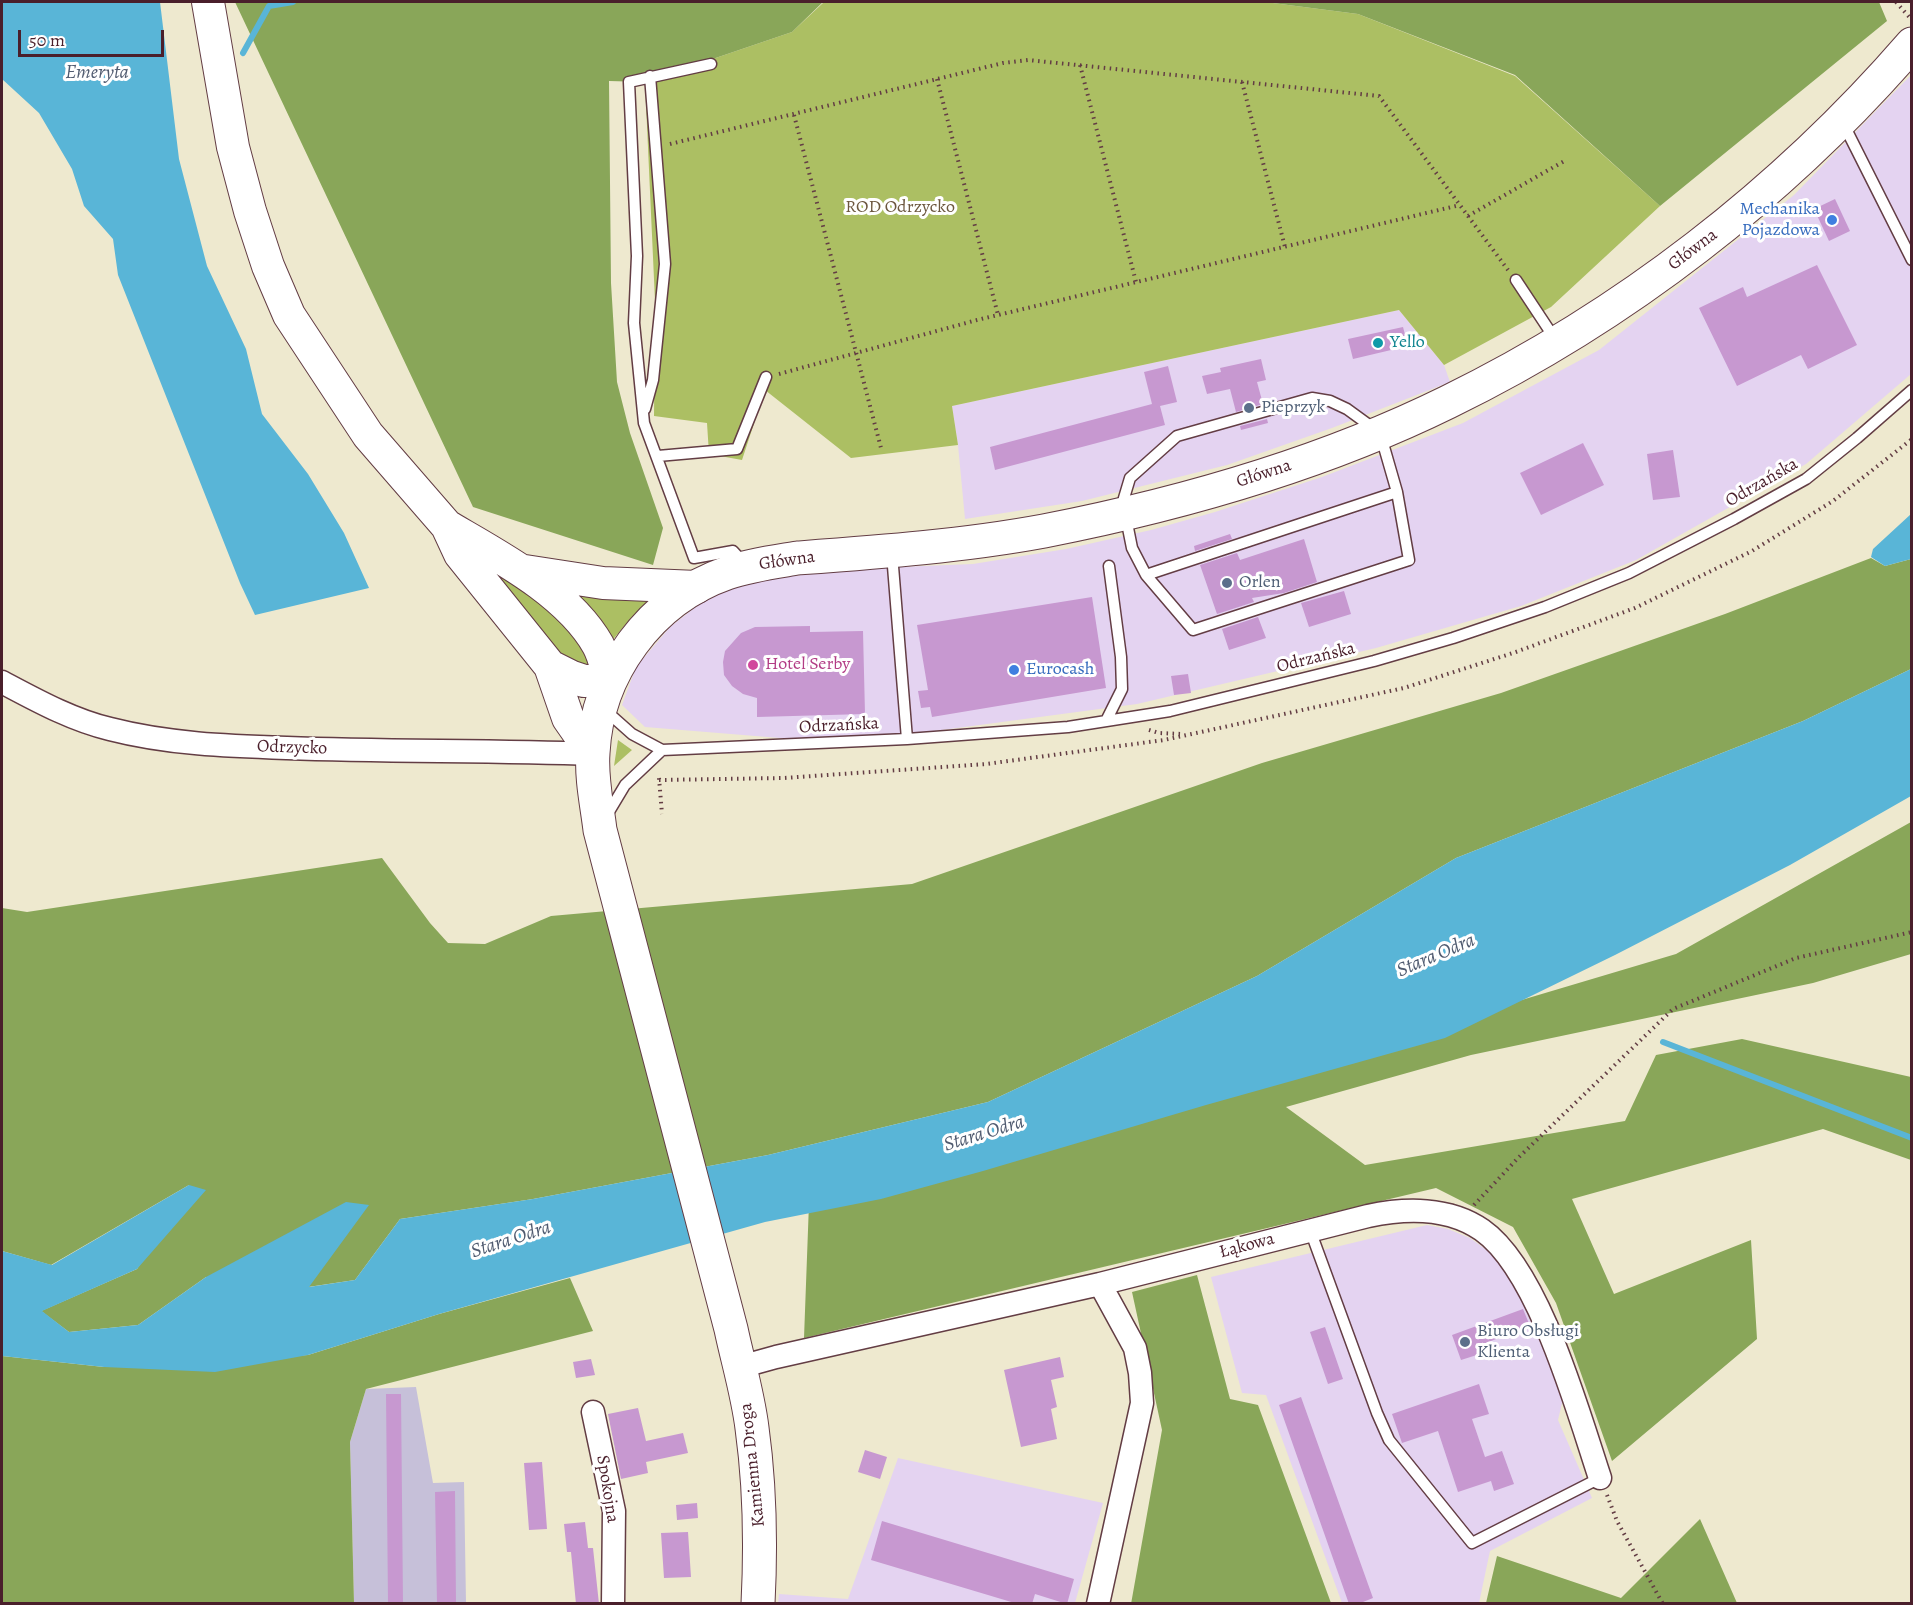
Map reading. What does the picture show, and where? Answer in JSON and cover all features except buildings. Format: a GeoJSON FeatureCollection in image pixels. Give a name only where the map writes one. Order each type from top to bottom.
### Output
{"type":"FeatureCollection","features":[{"type":"Feature","properties":{"kind":"main road"},"geometry":{"type":"LineString","coordinates":[[208,2],[233,147],[268,266],[289,315],[368,435],[447,526],[460,554],[550,666],[568,718],[593,754]]}},
{"type":"Feature","properties":{"kind":"main road","name":"Główna"},"geometry":{"type":"LineString","coordinates":[[600,830],[593,754],[596,722],[605,693],[631,644],[644,628],[667,607],[696,587],[726,573],[747,567],[798,558],[892,550],[1042,531],[1125,513],[1271,472],[1380,433],[1447,403],[1510,370],[1589,323],[1683,259],[1740,213],[1842,120],[1911,44]]}},
{"type":"Feature","properties":{"kind":"main road"},"geometry":{"type":"LineString","coordinates":[[447,526],[521,570],[570,610],[591,635],[603,657],[605,693]]}},
{"type":"Feature","properties":{"kind":"main road"},"geometry":{"type":"LineString","coordinates":[[521,570],[603,583],[696,587]]}},
{"type":"Feature","properties":{"kind":"main road"},"geometry":{"type":"LineString","coordinates":[[550,666],[605,693]]}},
{"type":"Feature","properties":{"kind":"main road","name":"Kamienna Droga"},"geometry":{"type":"LineString","coordinates":[[600,830],[731,1329],[749,1411],[757,1470],[760,1551],[758,1604]]}},
{"type":"Feature","properties":{"kind":"street","name":"Odrzycko"},"geometry":{"type":"LineString","coordinates":[[2,682],[52,708],[110,729],[205,745],[364,751],[476,750],[593,754]]}},
{"type":"Feature","properties":{"kind":"street","name":"Łąkowa"},"geometry":{"type":"LineString","coordinates":[[740,1367],[1100,1284],[1388,1212],[1408,1210],[1438,1213],[1464,1221],[1482,1230],[1499,1245],[1523,1278],[1545,1323],[1600,1478]]}},
{"type":"Feature","properties":{"kind":"street"},"geometry":{"type":"LineString","coordinates":[[1098,1604],[1142,1403],[1140,1373],[1135,1348],[1100,1284]]}},
{"type":"Feature","properties":{"kind":"street","name":"Spokojna"},"geometry":{"type":"LineString","coordinates":[[593,1412],[614,1511],[613,1604]]}},
{"type":"Feature","properties":{"kind":"lane"},"geometry":{"type":"LineString","coordinates":[[711,64],[629,82],[637,256],[634,323],[644,423],[694,558],[733,551],[747,567]]}},
{"type":"Feature","properties":{"kind":"lane"},"geometry":{"type":"LineString","coordinates":[[643,415],[653,380],[665,264],[650,76]]}},
{"type":"Feature","properties":{"kind":"lane"},"geometry":{"type":"LineString","coordinates":[[1842,120],[1911,260]]}},
{"type":"Feature","properties":{"kind":"lane"},"geometry":{"type":"LineString","coordinates":[[1516,280],[1557,342]]}},
{"type":"Feature","properties":{"kind":"lane"},"geometry":{"type":"LineString","coordinates":[[657,456],[737,449],[766,377]]}},
{"type":"Feature","properties":{"kind":"lane","name":"Odrzańska"},"geometry":{"type":"LineString","coordinates":[[662,750],[907,739],[1068,727],[1170,711],[1430,645],[1545,607],[1668,554],[1806,479],[1911,390]]}},
{"type":"Feature","properties":{"kind":"lane"},"geometry":{"type":"LineString","coordinates":[[1311,398],[1330,401],[1347,409],[1380,433],[1397,492],[1409,560],[1193,630],[1146,575],[1132,548],[1124,498],[1130,478],[1177,436],[1311,398]]}},
{"type":"Feature","properties":{"kind":"lane"},"geometry":{"type":"LineString","coordinates":[[1146,575],[1397,492]]}},
{"type":"Feature","properties":{"kind":"lane"},"geometry":{"type":"LineString","coordinates":[[892,550],[907,739]]}},
{"type":"Feature","properties":{"kind":"lane"},"geometry":{"type":"LineString","coordinates":[[1106,721],[1122,688],[1121,657],[1109,566]]}},
{"type":"Feature","properties":{"kind":"lane"},"geometry":{"type":"LineString","coordinates":[[600,830],[625,785],[662,750],[632,734],[605,693]]}},
{"type":"Feature","properties":{"kind":"lane"},"geometry":{"type":"LineString","coordinates":[[1310,1230],[1389,1440],[1472,1544],[1600,1478]]}},
{"type":"Feature","properties":{"kind":"path"},"geometry":{"type":"LineString","coordinates":[[1896,2],[1911,19]]}},
{"type":"Feature","properties":{"kind":"path"},"geometry":{"type":"LineString","coordinates":[[656,148],[1003,63],[1028,60],[1380,96],[1516,280]]}},
{"type":"Feature","properties":{"kind":"path"},"geometry":{"type":"LineString","coordinates":[[1080,65],[1136,282]]}},
{"type":"Feature","properties":{"kind":"path"},"geometry":{"type":"LineString","coordinates":[[937,79],[998,315]]}},
{"type":"Feature","properties":{"kind":"path"},"geometry":{"type":"LineString","coordinates":[[1242,82],[1285,247]]}},
{"type":"Feature","properties":{"kind":"path"},"geometry":{"type":"LineString","coordinates":[[794,115],[881,448]]}},
{"type":"Feature","properties":{"kind":"path"},"geometry":{"type":"LineString","coordinates":[[1468,216],[1566,160]]}},
{"type":"Feature","properties":{"kind":"path"},"geometry":{"type":"LineString","coordinates":[[766,377],[998,315],[1460,205]]}},
{"type":"Feature","properties":{"kind":"path"},"geometry":{"type":"LineString","coordinates":[[662,814],[659,777],[795,778],[986,764],[1164,740],[1186,734]]}},
{"type":"Feature","properties":{"kind":"path"},"geometry":{"type":"LineString","coordinates":[[1464,1221],[1478,1199],[1518,1158],[1674,1009],[1796,958],[1911,932]]}},
{"type":"Feature","properties":{"kind":"path"},"geometry":{"type":"LineString","coordinates":[[1600,1478],[1617,1521],[1663,1604]]}},
{"type":"Feature","properties":{"kind":"shaded area"},"geometry":{"type":"Polygon","coordinates":[[[1911,75],[1911,374],[1806,464],[1636,560],[1521,606],[1376,648],[1137,704],[927,732],[792,739],[645,727],[622,705],[636,667],[670,627],[712,594],[772,578],[872,568],[973,564],[1066,549],[1151,530],[1322,477],[1463,423],[1599,350],[1794,195],[1911,75]]]}},
{"type":"Feature","properties":{"kind":"shaded area"},"geometry":{"type":"Polygon","coordinates":[[[1399,310],[1444,365],[1450,382],[1332,428],[1227,465],[1082,501],[965,519],[952,406],[1399,310]]]}},
{"type":"Feature","properties":{"kind":"shaded area"},"geometry":{"type":"Polygon","coordinates":[[[1427,1225],[1448,1229],[1470,1238],[1495,1256],[1510,1272],[1535,1324],[1564,1395],[1558,1420],[1592,1498],[1490,1551],[1479,1603],[1342,1603],[1266,1395],[1242,1393],[1211,1277],[1427,1225]]]}},
{"type":"Feature","properties":{"kind":"shaded area"},"geometry":{"type":"Polygon","coordinates":[[[416,1387],[433,1483],[464,1482],[466,1603],[354,1603],[350,1442],[366,1389],[416,1387]]]}},
{"type":"Feature","properties":{"kind":"shaded area"},"geometry":{"type":"Polygon","coordinates":[[[898,1458],[1103,1503],[1075,1603],[778,1604],[779,1594],[848,1599],[898,1458]]]}},
{"type":"Feature","properties":{"kind":"green space"},"geometry":{"type":"Polygon","coordinates":[[[235,2],[823,2],[792,32],[645,82],[609,81],[611,283],[617,382],[630,433],[663,528],[653,565],[473,507],[235,2]]]}},
{"type":"Feature","properties":{"kind":"green space","name":"ROD Odrzycko"},"geometry":{"type":"Polygon","coordinates":[[[824,2],[1265,2],[1358,14],[1515,76],[1660,206],[1551,307],[1444,365],[1399,310],[952,406],[958,445],[851,458],[765,390],[742,460],[709,454],[707,423],[654,416],[655,301],[645,82],[792,32],[824,2]]]}},
{"type":"Feature","properties":{"kind":"green space"},"geometry":{"type":"Polygon","coordinates":[[[1265,2],[1879,2],[1887,21],[1660,206],[1515,75],[1358,14],[1265,2]]]}},
{"type":"Feature","properties":{"kind":"green space"},"geometry":{"type":"Polygon","coordinates":[[[467,543],[563,619],[598,669],[572,668],[467,543]]]}},
{"type":"Feature","properties":{"kind":"green space"},"geometry":{"type":"Polygon","coordinates":[[[1871,558],[1885,566],[1911,559],[1911,669],[1803,721],[1456,858],[1257,976],[988,1102],[768,1155],[533,1199],[400,1219],[355,1280],[308,1287],[206,1277],[138,1325],[69,1332],[41,1311],[137,1269],[189,1185],[51,1265],[2,1251],[2,908],[27,912],[382,858],[430,923],[448,943],[485,944],[551,916],[912,884],[1262,763],[1501,693],[1725,614],[1871,558]]]}},
{"type":"Feature","properties":{"kind":"green space"},"geometry":{"type":"Polygon","coordinates":[[[562,584],[657,593],[631,618],[610,643],[562,584]]]}},
{"type":"Feature","properties":{"kind":"green space"},"geometry":{"type":"Polygon","coordinates":[[[618,740],[632,750],[614,766],[618,740]]]}},
{"type":"Feature","properties":{"kind":"green space"},"geometry":{"type":"Polygon","coordinates":[[[1911,822],[1911,954],[1813,983],[1471,1055],[1286,1107],[1365,1165],[1625,1121],[1656,1055],[1742,1039],[1911,1077],[1911,1160],[1823,1129],[1572,1199],[1614,1294],[1751,1240],[1757,1339],[1612,1461],[1556,1303],[1513,1227],[1436,1188],[804,1338],[809,1203],[1431,1027],[1676,954],[1911,822]]]}},
{"type":"Feature","properties":{"kind":"green space"},"geometry":{"type":"Polygon","coordinates":[[[1197,1275],[1230,1399],[1258,1405],[1331,1603],[1131,1604],[1162,1430],[1132,1292],[1197,1275]]]}},
{"type":"Feature","properties":{"kind":"green space"},"geometry":{"type":"Polygon","coordinates":[[[570,1278],[593,1331],[366,1389],[350,1442],[354,1603],[2,1604],[2,1356],[104,1367],[308,1355],[439,1314],[570,1278]]]}},
{"type":"Feature","properties":{"kind":"green space"},"geometry":{"type":"Polygon","coordinates":[[[1700,1519],[1737,1603],[1486,1603],[1497,1556],[1621,1598],[1700,1519]]]}},
{"type":"Feature","properties":{"kind":"water","name":"Emeryta"},"geometry":{"type":"Polygon","coordinates":[[[2,2],[160,2],[179,159],[207,266],[246,349],[262,414],[308,474],[344,533],[369,588],[255,615],[240,583],[118,275],[113,239],[84,206],[72,169],[39,113],[2,79],[2,2]]]}},
{"type":"Feature","properties":{"kind":"water"},"geometry":{"type":"Polygon","coordinates":[[[1911,514],[1911,559],[1885,566],[1871,557],[1873,549],[1911,514]]]}},
{"type":"Feature","properties":{"kind":"water","name":"Stara Odra"},"geometry":{"type":"Polygon","coordinates":[[[1911,669],[1911,796],[1790,865],[1615,955],[1445,1038],[881,1199],[765,1222],[439,1314],[308,1355],[215,1372],[104,1367],[2,1356],[2,1251],[52,1265],[189,1185],[206,1190],[137,1269],[42,1311],[69,1332],[138,1325],[206,1277],[346,1202],[369,1205],[309,1287],[355,1280],[400,1219],[533,1199],[768,1155],[988,1102],[1257,976],[1456,858],[1803,721],[1911,669]]]}},
{"type":"Feature","properties":{"kind":"waterway"},"geometry":{"type":"LineString","coordinates":[[243,53],[269,6],[293,2]]}},
{"type":"Feature","properties":{"kind":"waterway"},"geometry":{"type":"LineString","coordinates":[[1663,1042],[1912,1138]]}},
{"type":"Feature","properties":{"kind":"place","name":"Mechanika Pojazdowa"},"geometry":{"type":"Point","coordinates":[1832,220]}},
{"type":"Feature","properties":{"kind":"place","name":"Yello"},"geometry":{"type":"Point","coordinates":[1378,343]}},
{"type":"Feature","properties":{"kind":"place","name":"Pieprzyk"},"geometry":{"type":"Point","coordinates":[1249,408]}},
{"type":"Feature","properties":{"kind":"place","name":"Orlen"},"geometry":{"type":"Point","coordinates":[1227,583]}},
{"type":"Feature","properties":{"kind":"place","name":"Hotel Serby"},"geometry":{"type":"Point","coordinates":[753,665]}},
{"type":"Feature","properties":{"kind":"place","name":"Eurocash"},"geometry":{"type":"Point","coordinates":[1014,670]}},
{"type":"Feature","properties":{"kind":"place","name":"Biuro Obsługi Klienta"},"geometry":{"type":"Point","coordinates":[1465,1342]}}]}
